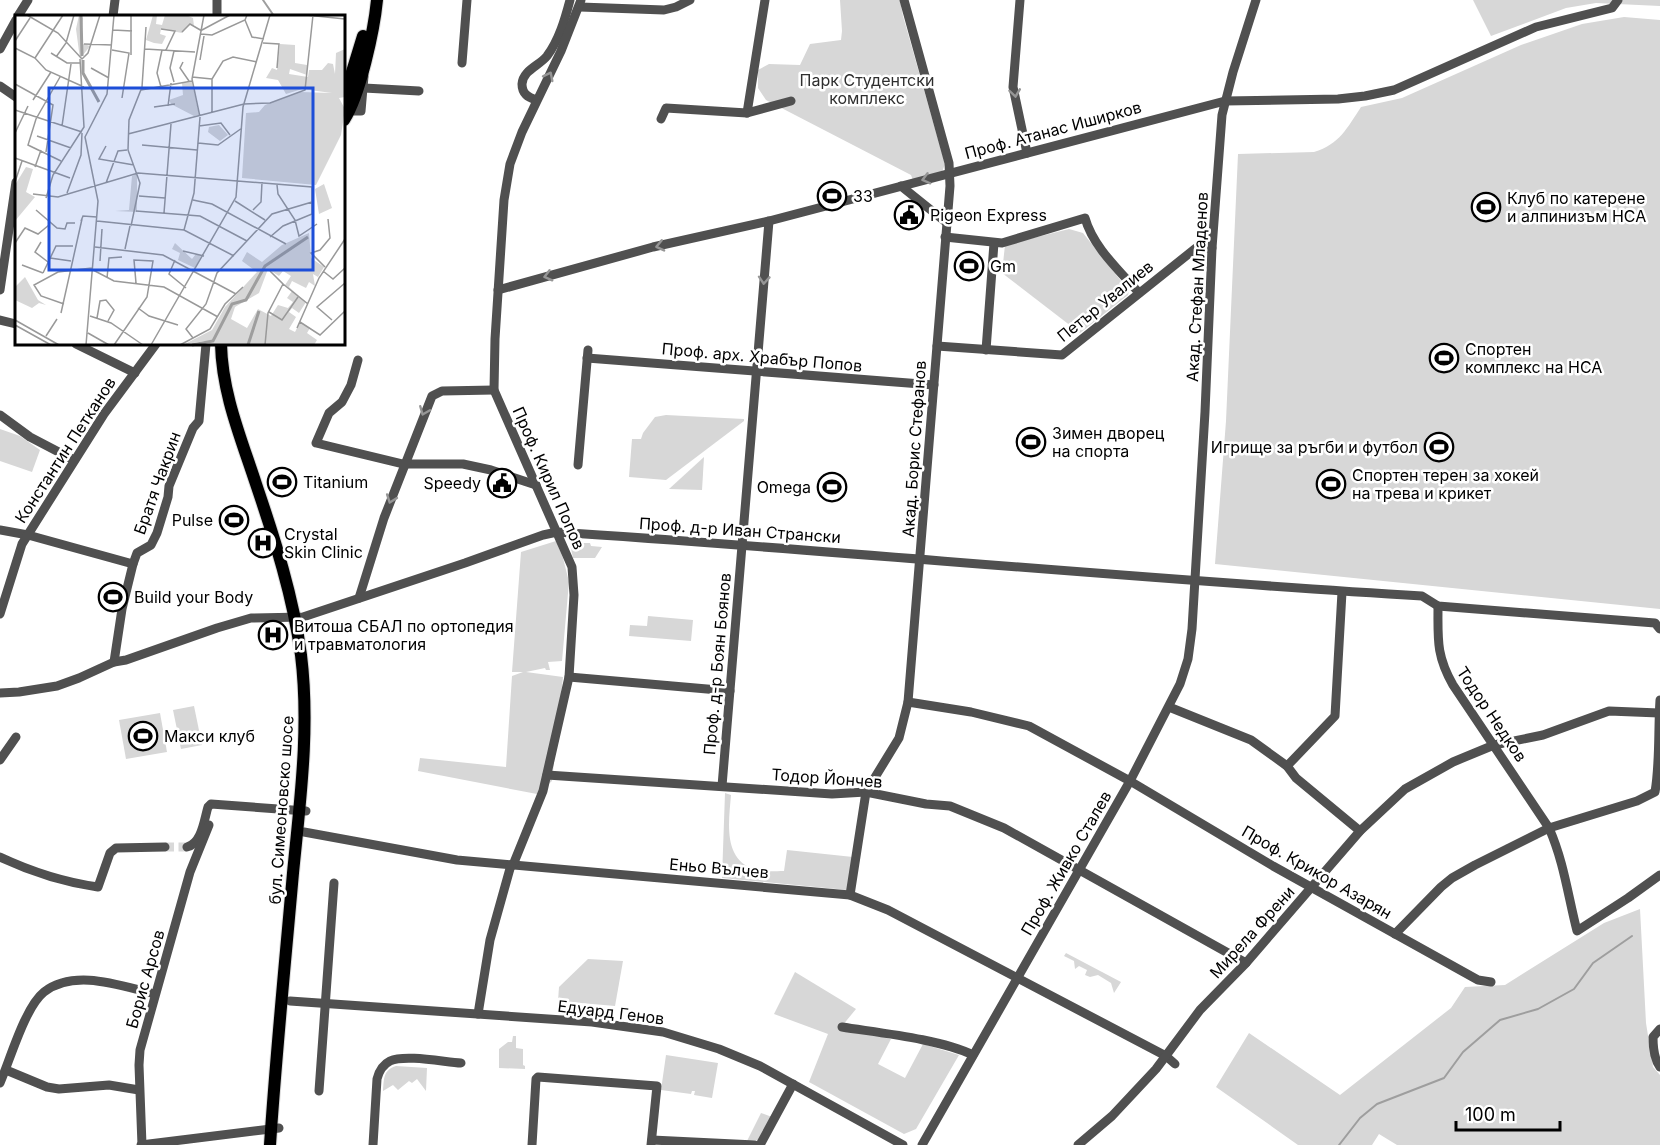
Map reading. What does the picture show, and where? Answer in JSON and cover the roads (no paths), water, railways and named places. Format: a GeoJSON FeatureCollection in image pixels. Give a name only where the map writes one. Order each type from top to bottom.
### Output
{"type":"FeatureCollection","features":[{"type":"Feature","properties":{"kind":"main road"},"geometry":{"type":"LineString","coordinates":[[345,95],[364,32],[369,0]]}},
{"type":"Feature","properties":{"kind":"main road"},"geometry":{"type":"LineString","coordinates":[[346,112],[364,64],[377,0]]}},
{"type":"Feature","properties":{"kind":"main road","name":"бул. Симеоновско шосе"},"geometry":{"type":"LineString","coordinates":[[221,345],[224,380],[230,403],[299,617]]}},
{"type":"Feature","properties":{"kind":"main road","name":"бул. Симеоновско шосе"},"geometry":{"type":"LineString","coordinates":[[230,345],[232,378],[285,551],[299,617],[305,708],[304,832],[290,1002],[274,1139]]}},
{"type":"Feature","properties":{"kind":"main road","name":"бул. Симеоновско шосе"},"geometry":{"type":"LineString","coordinates":[[274,1139],[303,811]]}},
{"type":"Feature","properties":{"kind":"street"},"geometry":{"type":"LineString","coordinates":[[19,15],[27,0]]}},
{"type":"Feature","properties":{"kind":"street"},"geometry":{"type":"LineString","coordinates":[[113,15],[115,0]]}},
{"type":"Feature","properties":{"kind":"street"},"geometry":{"type":"LineString","coordinates":[[462,63],[467,0]]}},
{"type":"Feature","properties":{"kind":"street"},"geometry":{"type":"LineString","coordinates":[[536,100],[527,96],[522,83],[528,72],[545,59],[553,47],[570,0]]}},
{"type":"Feature","properties":{"kind":"street"},"geometry":{"type":"LineString","coordinates":[[580,4],[664,10],[690,0]]}},
{"type":"Feature","properties":{"kind":"street"},"geometry":{"type":"LineString","coordinates":[[747,113],[765,0]]}},
{"type":"Feature","properties":{"kind":"street","name":"Акад. Борис Стефанов"},"geometry":{"type":"LineString","coordinates":[[850,895],[866,792],[899,738],[908,702],[947,223],[950,173],[904,0]]}},
{"type":"Feature","properties":{"kind":"street"},"geometry":{"type":"LineString","coordinates":[[1020,0],[1013,87],[1027,153]]}},
{"type":"Feature","properties":{"kind":"street","name":"Акад. Стефан Младенов"},"geometry":{"type":"LineString","coordinates":[[1195,581],[1212,248],[1222,115],[1256,0]]}},
{"type":"Feature","properties":{"kind":"street","name":"Проф. Кирил Попов"},"geometry":{"type":"LineString","coordinates":[[478,1014],[490,940],[512,865],[540,801],[569,677],[574,595],[572,567],[495,390],[498,290],[504,200],[510,164],[536,100],[561,51],[580,4]]}},
{"type":"Feature","properties":{"kind":"street","name":"Проф. Атанас Иширков"},"geometry":{"type":"LineString","coordinates":[[498,290],[653,247],[769,221],[1225,101],[1338,99],[1394,90],[1536,27],[1615,4]]}},
{"type":"Feature","properties":{"kind":"street"},"geometry":{"type":"LineString","coordinates":[[0,49],[15,22]]}},
{"type":"Feature","properties":{"kind":"street"},"geometry":{"type":"LineString","coordinates":[[346,112],[361,111],[364,64]]}},
{"type":"Feature","properties":{"kind":"street"},"geometry":{"type":"LineString","coordinates":[[0,86],[15,96]]}},
{"type":"Feature","properties":{"kind":"street"},"geometry":{"type":"LineString","coordinates":[[364,88],[419,91]]}},
{"type":"Feature","properties":{"kind":"street"},"geometry":{"type":"LineString","coordinates":[[660,119],[666,108],[747,113],[791,101]]}},
{"type":"Feature","properties":{"kind":"street"},"geometry":{"type":"LineString","coordinates":[[901,186],[947,223]]}},
{"type":"Feature","properties":{"kind":"street"},"geometry":{"type":"LineString","coordinates":[[0,290],[14,219],[15,200]]}},
{"type":"Feature","properties":{"kind":"street"},"geometry":{"type":"LineString","coordinates":[[0,215],[14,219]]}},
{"type":"Feature","properties":{"kind":"street"},"geometry":{"type":"LineString","coordinates":[[945,237],[1002,243],[1085,218],[1104,253],[1139,293]]}},
{"type":"Feature","properties":{"kind":"street","name":"Проф. д-р Боян Боянов"},"geometry":{"type":"LineString","coordinates":[[722,786],[769,221]]}},
{"type":"Feature","properties":{"kind":"street"},"geometry":{"type":"LineString","coordinates":[[987,350],[994,243]]}},
{"type":"Feature","properties":{"kind":"street","name":"Петър Увалиев"},"geometry":{"type":"LineString","coordinates":[[937,346],[1062,355],[1196,248],[1212,248]]}},
{"type":"Feature","properties":{"kind":"street"},"geometry":{"type":"LineString","coordinates":[[0,320],[15,324]]}},
{"type":"Feature","properties":{"kind":"street"},"geometry":{"type":"LineString","coordinates":[[79,345],[135,373]]}},
{"type":"Feature","properties":{"kind":"street","name":"Константин Петканов"},"geometry":{"type":"LineString","coordinates":[[0,614],[2,594],[28,535],[74,460],[155,345]]}},
{"type":"Feature","properties":{"kind":"street","name":"Братя Чакрин"},"geometry":{"type":"LineString","coordinates":[[120,661],[122,609],[133,564],[137,553],[151,545],[157,533],[169,486],[193,428],[199,421],[206,345]]}},
{"type":"Feature","properties":{"kind":"street","name":"Проф. арх. Храбър Попов"},"geometry":{"type":"LineString","coordinates":[[578,465],[587,354],[758,372],[934,385]]}},
{"type":"Feature","properties":{"kind":"street"},"geometry":{"type":"LineString","coordinates":[[358,360],[351,386],[342,402],[329,413],[316,443],[404,464],[463,464],[491,470],[536,485]]}},
{"type":"Feature","properties":{"kind":"street"},"geometry":{"type":"LineString","coordinates":[[359,598],[384,518],[428,402],[436,392],[495,390]]}},
{"type":"Feature","properties":{"kind":"street"},"geometry":{"type":"LineString","coordinates":[[0,415],[30,437],[74,460]]}},
{"type":"Feature","properties":{"kind":"street"},"geometry":{"type":"LineString","coordinates":[[0,530],[28,535],[133,564]]}},
{"type":"Feature","properties":{"kind":"street","name":"Проф. д-р Иван Странски"},"geometry":{"type":"LineString","coordinates":[[0,693],[57,686],[120,661],[217,627],[251,618],[299,617],[557,532],[742,544],[1342,592],[1422,596],[1438,606],[1655,623],[1660,629]]}},
{"type":"Feature","properties":{"kind":"street","name":"Проф. Живко Сталев"},"geometry":{"type":"LineString","coordinates":[[922,1145],[1131,781],[1169,707],[1188,659],[1195,581]]}},
{"type":"Feature","properties":{"kind":"street"},"geometry":{"type":"LineString","coordinates":[[1287,766],[1335,716],[1342,592]]}},
{"type":"Feature","properties":{"kind":"street","name":"Тодор Недков"},"geometry":{"type":"LineString","coordinates":[[1438,606],[1438,646],[1443,667],[1550,828],[1558,849],[1577,931],[1660,875]]}},
{"type":"Feature","properties":{"kind":"street"},"geometry":{"type":"LineString","coordinates":[[569,677],[730,691]]}},
{"type":"Feature","properties":{"kind":"street"},"geometry":{"type":"LineString","coordinates":[[1395,934],[1452,878],[1475,865],[1550,828],[1637,801],[1656,792],[1660,700]]}},
{"type":"Feature","properties":{"kind":"street","name":"Проф. Крикор Азарян"},"geometry":{"type":"LineString","coordinates":[[908,702],[971,712],[1029,726],[1131,781],[1311,888],[1478,980],[1491,982]]}},
{"type":"Feature","properties":{"kind":"street"},"geometry":{"type":"LineString","coordinates":[[1169,707],[1251,740],[1287,766],[1296,778],[1360,831]]}},
{"type":"Feature","properties":{"kind":"street","name":"Мирела Френи"},"geometry":{"type":"LineString","coordinates":[[1078,1145],[1112,1116],[1166,1056],[1200,1010],[1246,963],[1360,831],[1405,789],[1453,762],[1494,745],[1543,735],[1609,711],[1659,713]]}},
{"type":"Feature","properties":{"kind":"street"},"geometry":{"type":"LineString","coordinates":[[0,760],[16,737]]}},
{"type":"Feature","properties":{"kind":"street","name":"Тодор Йончев"},"geometry":{"type":"LineString","coordinates":[[547,775],[832,794],[866,792],[926,804],[950,806],[1004,828],[1246,963]]}},
{"type":"Feature","properties":{"kind":"street"},"geometry":{"type":"LineString","coordinates":[[187,847],[194,844],[200,836],[208,807],[211,804],[303,811]]}},
{"type":"Feature","properties":{"kind":"street","name":"Борис Арсов"},"geometry":{"type":"LineString","coordinates":[[142,1145],[138,1065],[144,1036],[192,867],[209,825]]}},
{"type":"Feature","properties":{"kind":"street","name":"Еньо Вълчев"},"geometry":{"type":"LineString","coordinates":[[304,832],[457,860],[850,895],[888,910],[1166,1056],[1175,1064]]}},
{"type":"Feature","properties":{"kind":"street"},"geometry":{"type":"LineString","coordinates":[[0,858],[60,880],[98,887],[112,850],[121,847],[165,847]]}},
{"type":"Feature","properties":{"kind":"street"},"geometry":{"type":"LineString","coordinates":[[319,1090],[334,883]]}},
{"type":"Feature","properties":{"kind":"street"},"geometry":{"type":"LineString","coordinates":[[0,1083],[21,1030],[44,992],[60,984],[78,980],[112,983],[151,993]]}},
{"type":"Feature","properties":{"kind":"street","name":"Едуард Генов"},"geometry":{"type":"LineString","coordinates":[[290,1002],[592,1022],[663,1032],[719,1049],[760,1066],[903,1145]]}},
{"type":"Feature","properties":{"kind":"street"},"geometry":{"type":"LineString","coordinates":[[842,1027],[925,1042],[973,1055]]}},
{"type":"Feature","properties":{"kind":"street"},"geometry":{"type":"LineString","coordinates":[[1659,1029],[1653,1037],[1653,1048],[1660,1067]]}},
{"type":"Feature","properties":{"kind":"street"},"geometry":{"type":"LineString","coordinates":[[374,1145],[377,1079],[384,1064],[403,1059],[461,1064]]}},
{"type":"Feature","properties":{"kind":"street"},"geometry":{"type":"LineString","coordinates":[[6,1070],[47,1087],[59,1089],[109,1085],[139,1090]]}},
{"type":"Feature","properties":{"kind":"street"},"geometry":{"type":"LineString","coordinates":[[532,1145],[536,1079],[538,1077],[657,1086],[652,1142],[755,1145]]}},
{"type":"Feature","properties":{"kind":"street"},"geometry":{"type":"LineString","coordinates":[[760,1145],[794,1084]]}},
{"type":"Feature","properties":{"kind":"street"},"geometry":{"type":"LineString","coordinates":[[142,1145],[274,1139]]}},
{"type":"Feature","properties":{"kind":"waterway"},"geometry":{"type":"LineString","coordinates":[[263,0],[273,15]]}},
{"type":"Feature","properties":{"kind":"waterway"},"geometry":{"type":"LineString","coordinates":[[1339,1145],[1360,1118],[1377,1104],[1444,1078],[1463,1052],[1500,1020],[1538,1009],[1574,989],[1593,963],[1632,936]]}},
{"type":"Feature","properties":{"kind":"tunnel"},"geometry":{"type":"LineString","coordinates":[[165,847],[187,847]]}},
{"type":"Feature","properties":{"kind":"place","name":"33"},"geometry":{"type":"Point","coordinates":[832,196]}},
{"type":"Feature","properties":{"kind":"place","name":"Клуб по катерене и алпинизъм НСА"},"geometry":{"type":"Point","coordinates":[1486,207]}},
{"type":"Feature","properties":{"kind":"place","name":"Pigeon Express"},"geometry":{"type":"Point","coordinates":[909,215]}},
{"type":"Feature","properties":{"kind":"place","name":"Gm"},"geometry":{"type":"Point","coordinates":[969,266]}},
{"type":"Feature","properties":{"kind":"place","name":"Спортен комплекс на НСА"},"geometry":{"type":"Point","coordinates":[1444,358]}},
{"type":"Feature","properties":{"kind":"place","name":"Зимен дворец на спорта"},"geometry":{"type":"Point","coordinates":[1031,442]}},
{"type":"Feature","properties":{"kind":"place","name":"Игрище за ръгби и футбол"},"geometry":{"type":"Point","coordinates":[1439,447]}},
{"type":"Feature","properties":{"kind":"place","name":"Titanium"},"geometry":{"type":"Point","coordinates":[282,482]}},
{"type":"Feature","properties":{"kind":"place","name":"Speedy"},"geometry":{"type":"Point","coordinates":[502,483]}},
{"type":"Feature","properties":{"kind":"place","name":"Спортен терен за хокей на трева и крикет"},"geometry":{"type":"Point","coordinates":[1331,484]}},
{"type":"Feature","properties":{"kind":"place","name":"Omega"},"geometry":{"type":"Point","coordinates":[832,487]}},
{"type":"Feature","properties":{"kind":"place","name":"Pulse"},"geometry":{"type":"Point","coordinates":[234,520]}},
{"type":"Feature","properties":{"kind":"place","name":"Crystal Skin Clinic"},"geometry":{"type":"Point","coordinates":[263,543]}},
{"type":"Feature","properties":{"kind":"place","name":"Build your Body"},"geometry":{"type":"Point","coordinates":[113,597]}},
{"type":"Feature","properties":{"kind":"place","name":"Витоша СБАЛ по ортопедия и травматология"},"geometry":{"type":"Point","coordinates":[273,635]}},
{"type":"Feature","properties":{"kind":"place","name":"Макси клуб"},"geometry":{"type":"Point","coordinates":[143,736]}},
{"type":"Feature","properties":{"kind":"park label","name":"Парк Студентски комплекс"},"geometry":{"type":"Point","coordinates":[867,89]}}]}
